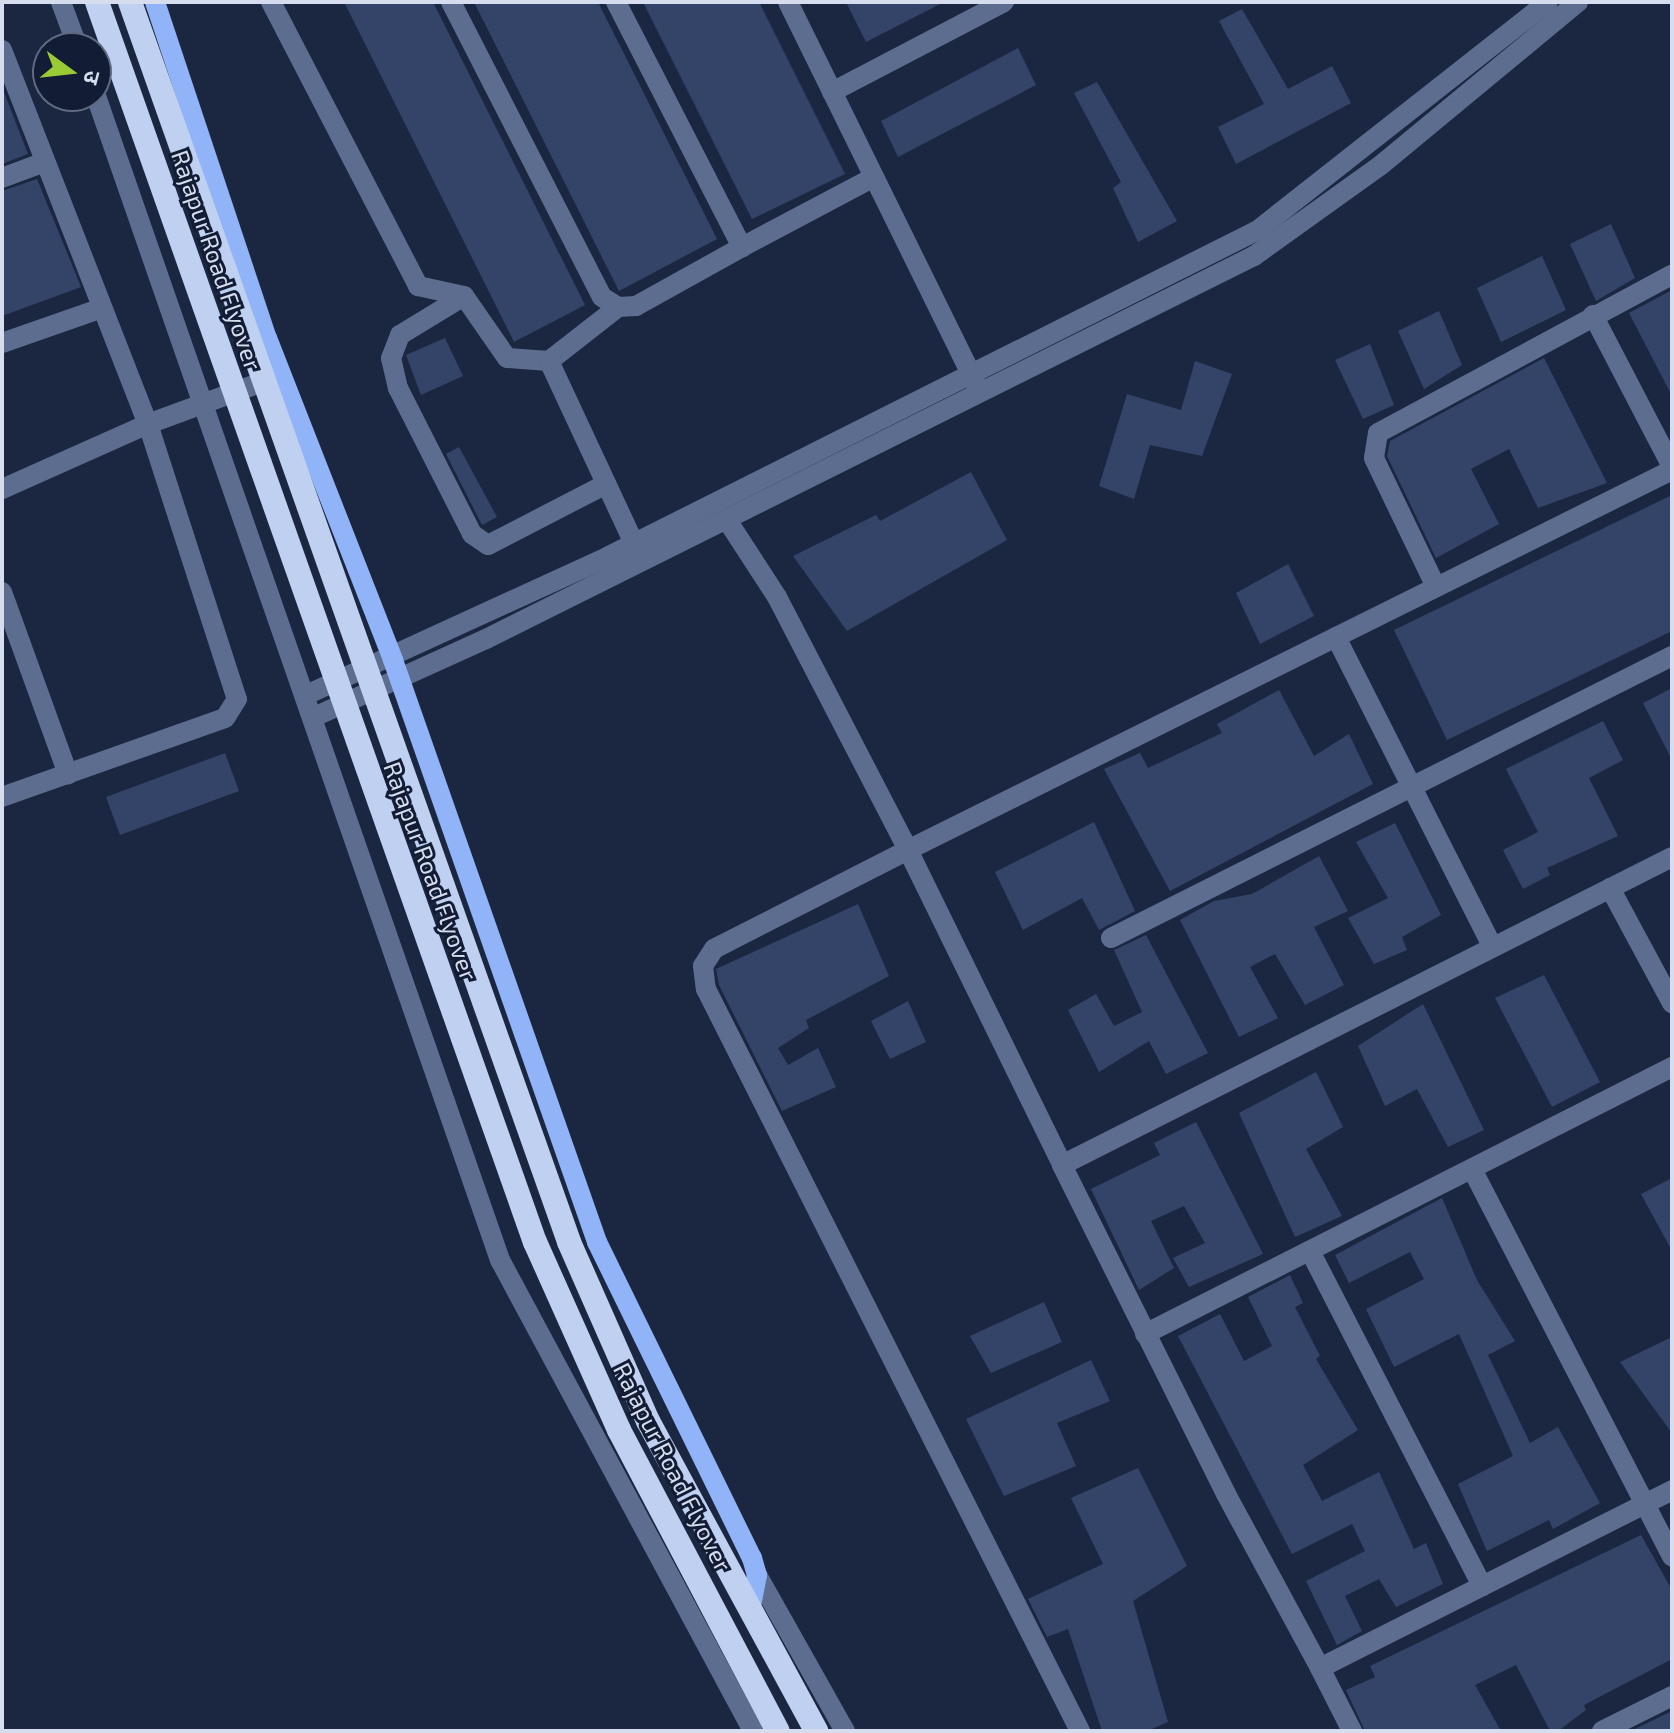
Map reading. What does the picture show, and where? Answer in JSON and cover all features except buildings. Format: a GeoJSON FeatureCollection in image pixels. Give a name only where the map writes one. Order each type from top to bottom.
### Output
{"type":"FeatureCollection","features":[{"type":"Feature","properties":{"kind":"highway","name":"Rajapur Road Flyover"},"geometry":{"type":"LineString","coordinates":[[97,2],[535,1242],[619,1430],[778,1731]]}},
{"type":"Feature","properties":{"kind":"highway","name":"Rajapur Road Flyover"},"geometry":{"type":"LineString","coordinates":[[130,2],[569,1242],[648,1421],[816,1731]]}},
{"type":"Feature","properties":{"kind":"main road"},"geometry":{"type":"LineString","coordinates":[[155,2],[282,375],[597,1242],[757,1575],[750,1610]]}},
{"type":"Feature","properties":{"kind":"street"},"geometry":{"type":"LineString","coordinates":[[61,2],[72,32]]}},
{"type":"Feature","properties":{"kind":"street"},"geometry":{"type":"LineString","coordinates":[[271,2],[418,286],[464,296],[507,358],[549,361],[618,307],[636,306],[874,177]]}},
{"type":"Feature","properties":{"kind":"street"},"geometry":{"type":"LineString","coordinates":[[451,2],[602,297],[618,307]]}},
{"type":"Feature","properties":{"kind":"street"},"geometry":{"type":"LineString","coordinates":[[616,2],[742,247]]}},
{"type":"Feature","properties":{"kind":"street"},"geometry":{"type":"LineString","coordinates":[[788,2],[980,393]]}},
{"type":"Feature","properties":{"kind":"street"},"geometry":{"type":"LineString","coordinates":[[832,92],[1004,2]]}},
{"type":"Feature","properties":{"kind":"street"},"geometry":{"type":"LineString","coordinates":[[314,717],[390,672],[634,543],[1258,230],[1548,2]]}},
{"type":"Feature","properties":{"kind":"street"},"geometry":{"type":"LineString","coordinates":[[306,695],[390,672],[727,520],[1254,256],[1381,165],[1578,2]]}},
{"type":"Feature","properties":{"kind":"street"},"geometry":{"type":"LineString","coordinates":[[2,50],[42,163],[148,424],[237,699],[225,718],[2,797]]}},
{"type":"Feature","properties":{"kind":"street"},"geometry":{"type":"LineString","coordinates":[[102,112],[500,1260],[753,1731]]}},
{"type":"Feature","properties":{"kind":"street"},"geometry":{"type":"LineString","coordinates":[[2,178],[42,163]]}},
{"type":"Feature","properties":{"kind":"street"},"geometry":{"type":"LineString","coordinates":[[1436,587],[1374,458],[1378,433],[1672,275]]}},
{"type":"Feature","properties":{"kind":"street"},"geometry":{"type":"LineString","coordinates":[[464,296],[400,335],[391,358],[398,388],[472,534],[488,545],[606,484]]}},
{"type":"Feature","properties":{"kind":"street"},"geometry":{"type":"LineString","coordinates":[[2,343],[102,308]]}},
{"type":"Feature","properties":{"kind":"street"},"geometry":{"type":"LineString","coordinates":[[1080,1731],[706,989],[703,966],[714,949],[1672,469],[1593,315]]}},
{"type":"Feature","properties":{"kind":"street"},"geometry":{"type":"LineString","coordinates":[[549,361],[634,543]]}},
{"type":"Feature","properties":{"kind":"street"},"geometry":{"type":"LineString","coordinates":[[2,489],[148,424],[282,375]]}},
{"type":"Feature","properties":{"kind":"street"},"geometry":{"type":"LineString","coordinates":[[727,520],[777,597],[908,850],[1145,1334],[1352,1731]]}},
{"type":"Feature","properties":{"kind":"street"},"geometry":{"type":"LineString","coordinates":[[2,592],[68,774]]}},
{"type":"Feature","properties":{"kind":"street"},"geometry":{"type":"LineString","coordinates":[[1336,637],[1492,946]]}},
{"type":"Feature","properties":{"kind":"street"},"geometry":{"type":"LineString","coordinates":[[1111,938],[1672,656]]}},
{"type":"Feature","properties":{"kind":"street"},"geometry":{"type":"LineString","coordinates":[[1062,1165],[1672,857]]}},
{"type":"Feature","properties":{"kind":"street"},"geometry":{"type":"LineString","coordinates":[[1610,888],[1672,1003]]}},
{"type":"Feature","properties":{"kind":"street"},"geometry":{"type":"LineString","coordinates":[[1145,1334],[1672,1067]]}},
{"type":"Feature","properties":{"kind":"street"},"geometry":{"type":"LineString","coordinates":[[1472,1169],[1672,1556]]}},
{"type":"Feature","properties":{"kind":"street"},"geometry":{"type":"LineString","coordinates":[[1310,1251],[1482,1586]]}},
{"type":"Feature","properties":{"kind":"street"},"geometry":{"type":"LineString","coordinates":[[1320,1668],[1672,1490]]}},
{"type":"Feature","properties":{"kind":"street"},"geometry":{"type":"LineString","coordinates":[[757,1575],[845,1731]]}},
{"type":"Feature","properties":{"kind":"street"},"geometry":{"type":"LineString","coordinates":[[1602,1731],[1672,1696]]}}]}
